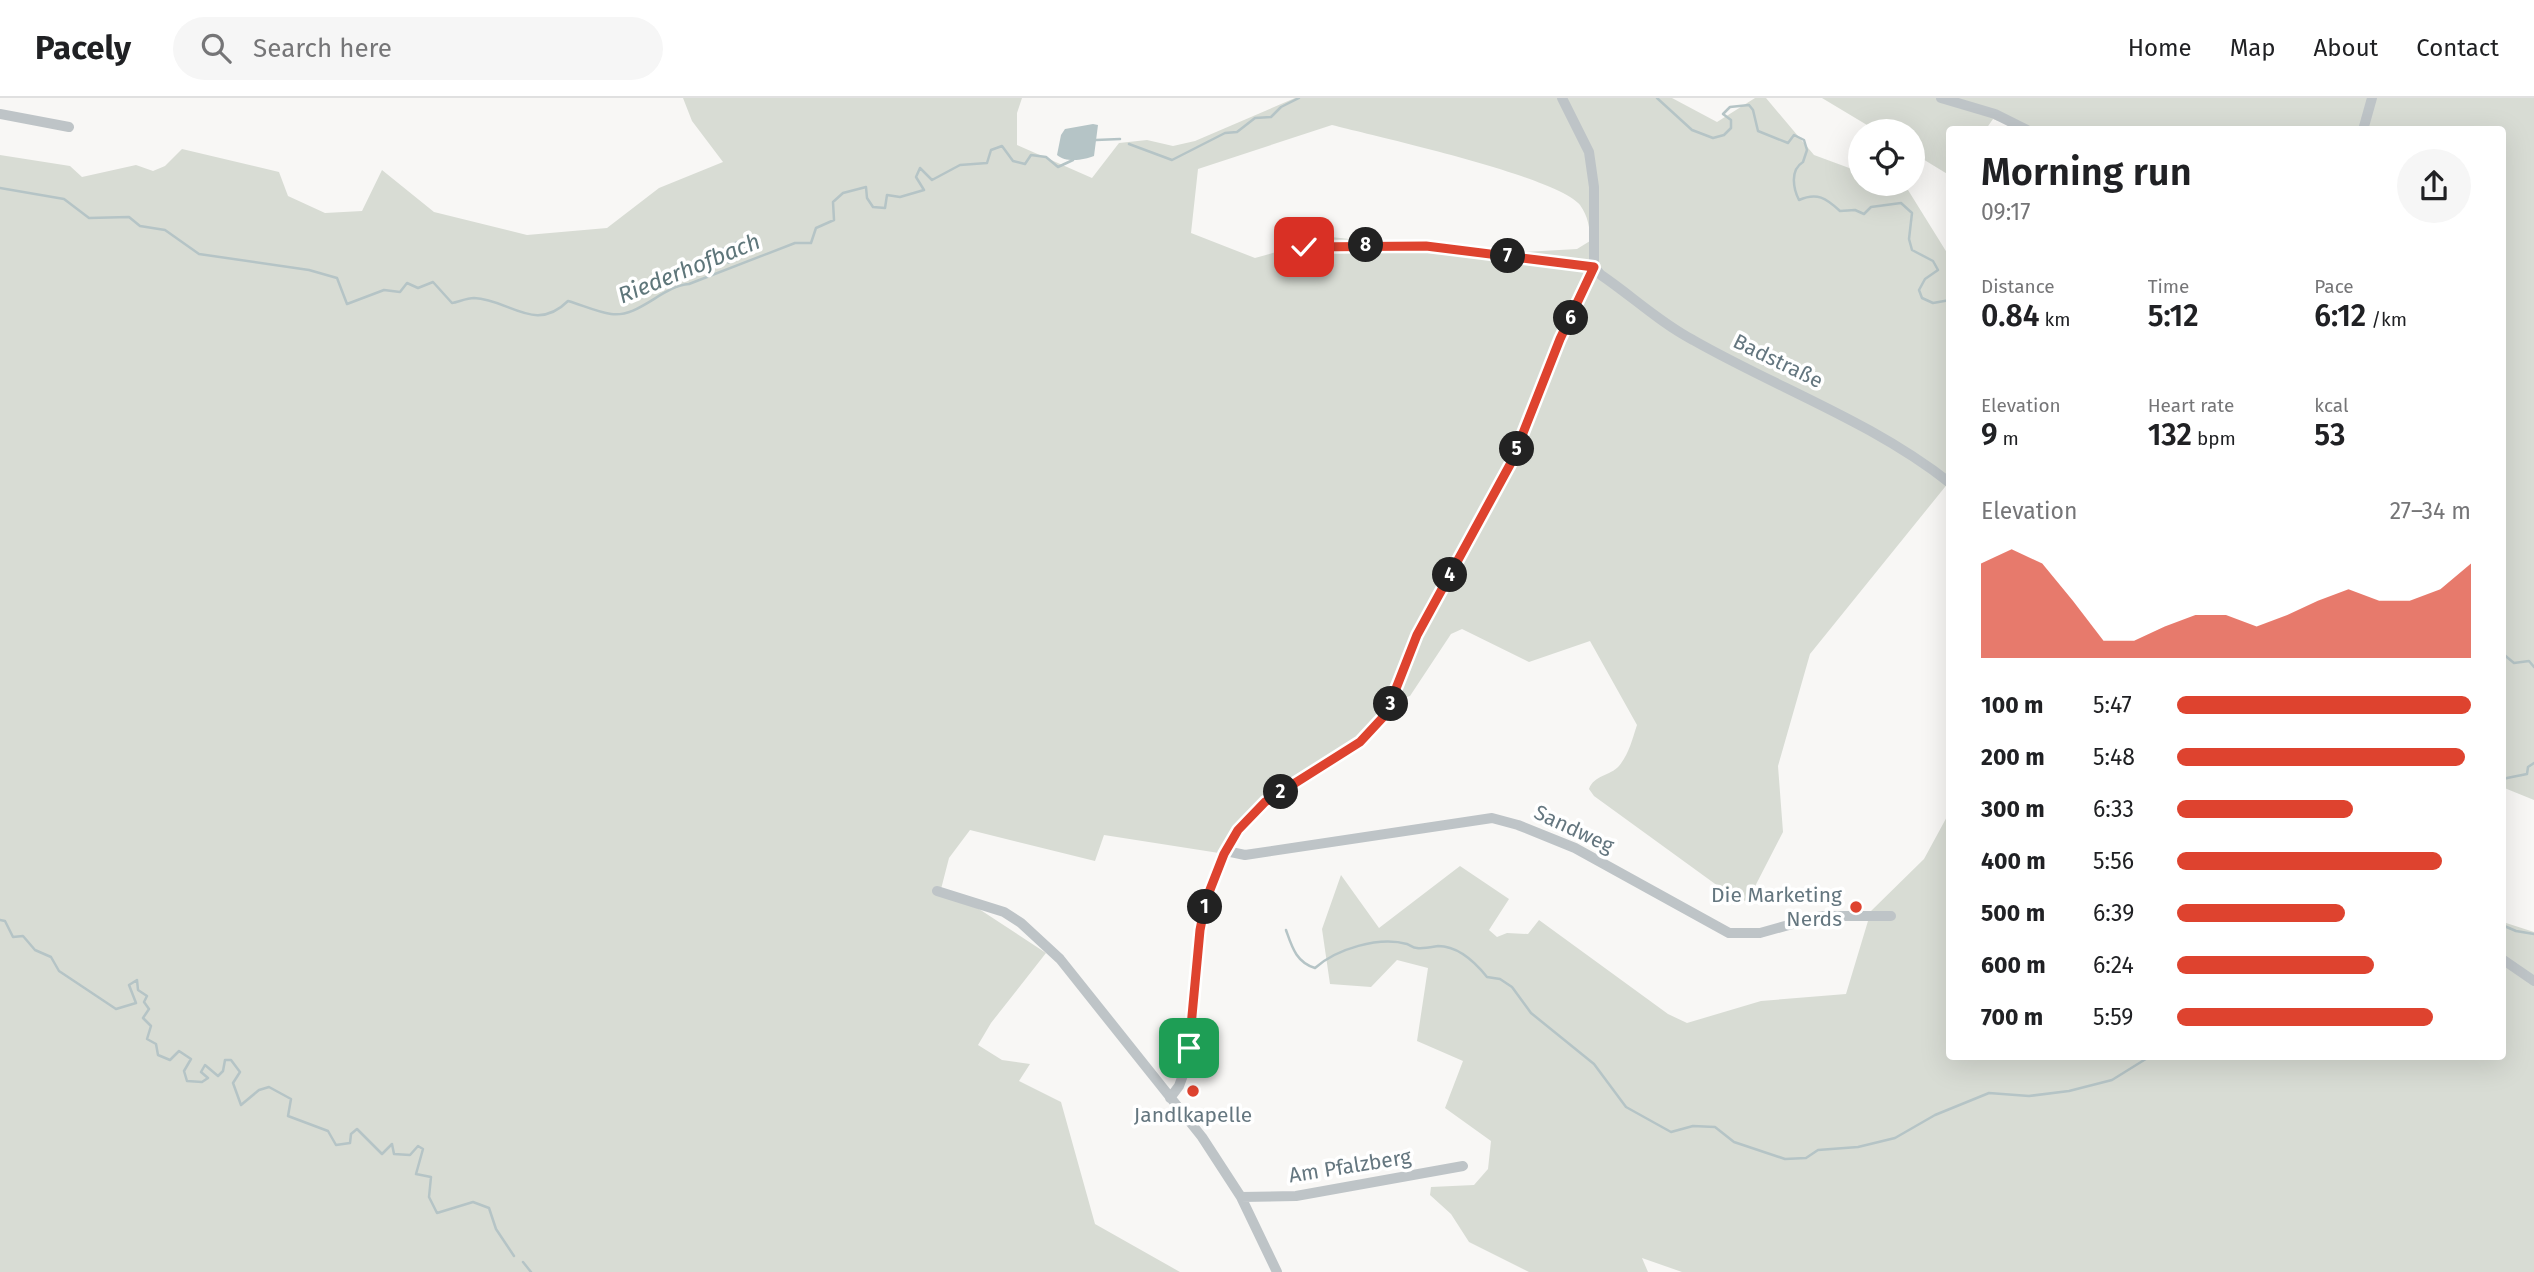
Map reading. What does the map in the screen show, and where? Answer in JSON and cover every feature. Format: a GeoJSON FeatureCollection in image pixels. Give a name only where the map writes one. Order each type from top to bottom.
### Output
{"type":"FeatureCollection","features":[{"type":"Feature","properties":{"kind":"street"},"geometry":{"type":"LineString","coordinates":[[1170,1098],[1179,1086],[1187,1064],[1200,930],[1206,900],[1226,851],[1238,830],[1265,802],[1360,742],[1386,714],[1417,635],[1512,461],[1560,339],[1594,267],[1594,187],[1589,152],[1562,98]]}},
{"type":"Feature","properties":{"kind":"street"},"geometry":{"type":"LineString","coordinates":[[1941,98],[1994,114],[2019,126]]}},
{"type":"Feature","properties":{"kind":"street"},"geometry":{"type":"LineString","coordinates":[[2364,126],[2372,98]]}},
{"type":"Feature","properties":{"kind":"street"},"geometry":{"type":"LineString","coordinates":[[0,114],[69,127]]}},
{"type":"Feature","properties":{"kind":"street"},"geometry":{"type":"LineString","coordinates":[[1304,247],[1426,246],[1594,267]]}},
{"type":"Feature","properties":{"kind":"street","name":"Badstraße"},"geometry":{"type":"LineString","coordinates":[[1594,267],[1643,308],[1683,335],[1870,428],[1914,455],[1946,480]]}},
{"type":"Feature","properties":{"kind":"street","name":"Sandweg"},"geometry":{"type":"LineString","coordinates":[[1226,851],[1245,855],[1492,818],[1518,825],[1575,848],[1729,933],[1760,933],[1821,916],[1891,916]]}},
{"type":"Feature","properties":{"kind":"street"},"geometry":{"type":"LineString","coordinates":[[937,891],[994,908],[1032,932],[1086,989],[1202,1137],[1241,1197],[1277,1272]]}},
{"type":"Feature","properties":{"kind":"street"},"geometry":{"type":"LineString","coordinates":[[2506,962],[2534,981]]}},
{"type":"Feature","properties":{"kind":"street","name":"Am Pfalzberg"},"geometry":{"type":"LineString","coordinates":[[1241,1197],[1296,1196],[1463,1166]]}},
{"type":"Feature","properties":{"kind":"shaded area"},"geometry":{"type":"Polygon","coordinates":[[[683,98],[1022,98],[1017,113],[1017,145],[1092,178],[1119,143],[1147,140],[1173,146],[1195,141],[1295,98],[1672,98],[1717,122],[1755,98],[1766,98],[1814,155],[1848,168],[1848,196],[1912,196],[1946,251],[1946,486],[1810,654],[1778,766],[1783,832],[1748,900],[1740,902],[1594,796],[1589,789],[1598,778],[1619,766],[1628,752],[1637,725],[1590,641],[1529,662],[1462,629],[1451,634],[1410,696],[1386,703],[1359,737],[1260,799],[1231,833],[1219,853],[1104,835],[1095,861],[970,830],[949,858],[940,893],[979,909],[1046,953],[991,1023],[978,1045],[1002,1060],[1030,1064],[1019,1081],[1061,1102],[1095,1224],[1180,1272],[0,1272],[0,155],[70,166],[82,177],[136,165],[153,171],[165,166],[182,149],[279,172],[288,196],[325,213],[362,211],[382,170],[434,212],[527,235],[607,228],[659,188],[723,162],[692,121],[683,98]],[[1332,125],[1198,169],[1191,233],[1255,258],[1331,237],[1485,254],[1577,249],[1590,241],[1588,222],[1580,205],[1538,182],[1503,170],[1332,125]]]}},
{"type":"Feature","properties":{"kind":"shaded area"},"geometry":{"type":"Polygon","coordinates":[[[1822,98],[2534,98],[2534,800],[2506,789],[2506,126],[2011,126],[1993,119],[1988,126],[1946,126],[1946,173],[1925,160],[1925,119],[1857,119],[1822,98]]]}},
{"type":"Feature","properties":{"kind":"shaded area"},"geometry":{"type":"Polygon","coordinates":[[[1098,125],[1094,156],[1070,160],[1057,155],[1065,129],[1098,125]]]}},
{"type":"Feature","properties":{"kind":"shaded area"},"geometry":{"type":"Polygon","coordinates":[[[745,237],[753,239],[757,250],[728,264],[718,250],[745,237]]]}},
{"type":"Feature","properties":{"kind":"shaded area"},"geometry":{"type":"Polygon","coordinates":[[[1946,819],[1946,1060],[2506,1060],[2506,923],[2534,932],[2534,1272],[1682,1272],[1642,1258],[1648,1272],[1529,1272],[1469,1242],[1451,1214],[1430,1195],[1431,1187],[1474,1185],[1488,1169],[1491,1141],[1445,1108],[1463,1061],[1417,1041],[1428,968],[1397,960],[1371,987],[1330,984],[1322,929],[1341,875],[1379,928],[1460,866],[1509,899],[1489,930],[1497,937],[1507,933],[1528,934],[1539,920],[1668,1014],[1687,1023],[1761,1001],[1846,994],[1871,911],[1924,859],[1946,819]]]}},
{"type":"Feature","properties":{"kind":"waterway","name":"Riederhofbach"},"geometry":{"type":"LineString","coordinates":[[1129,144],[1172,160],[1225,133],[1237,132],[1255,118],[1271,117],[1281,107],[1299,98]]}},
{"type":"Feature","properties":{"kind":"waterway"},"geometry":{"type":"LineString","coordinates":[[1657,98],[1692,130],[1713,138],[1724,135],[1731,128],[1731,120],[1723,114],[1730,107],[1749,105],[1753,110],[1758,131],[1788,143],[1794,135],[1804,140],[1807,150],[1803,162],[1794,174],[1799,200],[1816,197],[1826,200],[1840,211],[1855,210],[1864,214],[1871,207],[1901,203],[1912,213],[1909,239],[1912,250],[1933,261],[1938,270],[1925,279],[1919,290],[1922,298],[1933,303],[1946,301]]}},
{"type":"Feature","properties":{"kind":"waterway","name":"Riederhofbach"},"geometry":{"type":"LineString","coordinates":[[1096,140],[1120,139]]}},
{"type":"Feature","properties":{"kind":"waterway","name":"Riederhofbach"},"geometry":{"type":"LineString","coordinates":[[0,188],[64,199],[89,218],[129,217],[140,226],[165,230],[199,254],[309,270],[337,278],[347,304],[384,290],[400,292],[407,283],[418,288],[433,282],[452,303],[471,298],[487,300],[533,315],[544,315],[568,301],[606,313],[621,314],[641,307],[679,286],[795,243],[811,243],[816,228],[834,220],[833,202],[843,193],[866,187],[867,198],[873,207],[885,208],[887,195],[900,197],[924,190],[916,177],[920,168],[932,180],[960,165],[987,163],[991,150],[1002,146],[1013,161],[1025,164],[1031,155],[1046,157],[1058,167],[1073,160]]}},
{"type":"Feature","properties":{"kind":"waterway"},"geometry":{"type":"LineString","coordinates":[[2506,656],[2514,663],[2529,661],[2534,667]]}},
{"type":"Feature","properties":{"kind":"waterway"},"geometry":{"type":"LineString","coordinates":[[2506,778],[2527,774],[2528,767],[2534,763]]}},
{"type":"Feature","properties":{"kind":"waterway"},"geometry":{"type":"LineString","coordinates":[[0,920],[5,921],[13,937],[23,936],[35,950],[51,957],[59,971],[116,1009],[136,1003],[129,985],[137,980],[138,990],[147,996],[144,1002],[149,1009],[143,1018],[151,1026],[147,1039],[156,1044],[158,1055],[170,1060],[179,1051],[191,1059],[184,1071],[187,1081],[202,1082],[208,1078],[201,1072],[205,1065],[218,1076],[223,1071],[225,1060],[231,1060],[240,1072],[233,1083],[241,1105],[259,1090],[269,1087],[291,1099],[288,1116],[328,1131],[336,1145],[350,1143],[351,1134],[357,1129],[382,1154],[392,1144],[394,1154],[410,1155],[418,1146],[423,1149],[416,1174],[431,1177],[429,1197],[437,1213],[473,1202],[489,1208],[496,1229],[514,1256]]}},
{"type":"Feature","properties":{"kind":"waterway"},"geometry":{"type":"LineString","coordinates":[[2506,927],[2534,934]]}},
{"type":"Feature","properties":{"kind":"waterway"},"geometry":{"type":"LineString","coordinates":[[1286,930],[1299,958],[1315,968],[1334,955],[1371,943],[1396,942],[1416,948],[1438,946],[1459,952],[1487,977],[1500,979],[1512,987],[1531,1013],[1594,1064],[1626,1107],[1671,1132],[1693,1126],[1715,1127],[1734,1142],[1785,1159],[1806,1158],[1818,1150],[1858,1147],[1895,1138],[1935,1115],[1989,1093],[2029,1096],[2069,1091],[2112,1080],[2144,1060]]}},
{"type":"Feature","properties":{"kind":"waterway"},"geometry":{"type":"LineString","coordinates":[[523,1262],[531,1272]]}},
{"type":"Feature","properties":{"kind":"place","name":"Die Marketing Nerds"},"geometry":{"type":"Point","coordinates":[1856,907]}},
{"type":"Feature","properties":{"kind":"place","name":"Jandlkapelle"},"geometry":{"type":"Point","coordinates":[1193,1091]}},
{"type":"Feature","properties":{"kind":"route"},"geometry":{"type":"LineString","coordinates":[[1189,1048],[1200,930],[1206,900],[1224,854],[1238,830],[1265,802],[1360,742],[1386,714],[1412,645],[1512,461],[1560,339],[1594,267],[1426,246],[1304,247]]}}]}
